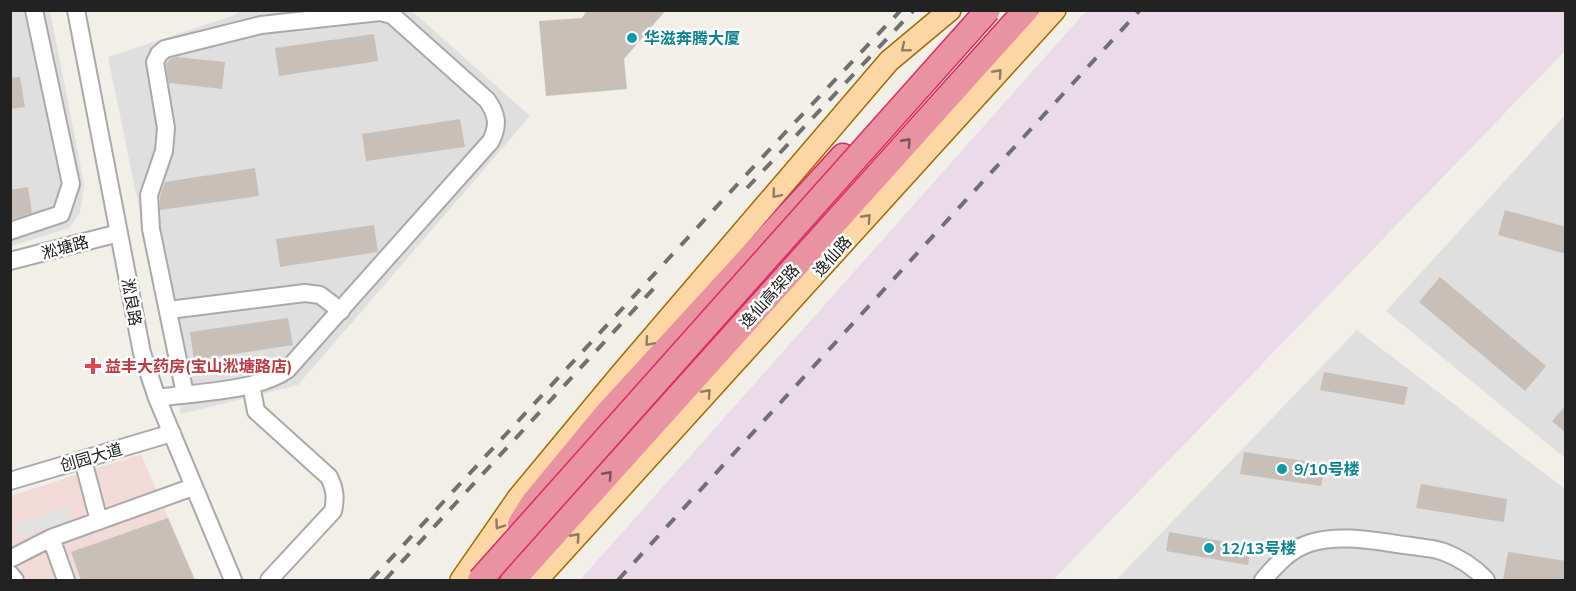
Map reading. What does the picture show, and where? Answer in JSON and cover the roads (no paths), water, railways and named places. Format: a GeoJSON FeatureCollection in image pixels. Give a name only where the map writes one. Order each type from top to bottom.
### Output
{"type":"FeatureCollection","features":[{"type":"Feature","properties":{"kind":"highway"},"geometry":{"type":"LineString","coordinates":[[487,574],[533,503],[609,411],[931,59],[972,10]]}},
{"type":"Feature","properties":{"kind":"highway","name":"逸仙高架路"},"geometry":{"type":"LineString","coordinates":[[487,574],[986,10]]}},
{"type":"Feature","properties":{"kind":"highway","name":"逸仙高架路"},"geometry":{"type":"LineString","coordinates":[[513,580],[1026,10]]}},
{"type":"Feature","properties":{"kind":"main road"},"geometry":{"type":"LineString","coordinates":[[461,580],[518,498],[889,61],[950,10]]}},
{"type":"Feature","properties":{"kind":"main road","name":"逸仙路"},"geometry":{"type":"LineString","coordinates":[[537,580],[1055,10]]}},
{"type":"Feature","properties":{"kind":"street"},"geometry":{"type":"LineString","coordinates":[[10,231],[61,214],[71,184],[34,10]]}},
{"type":"Feature","properties":{"kind":"street","name":"淞良路"},"geometry":{"type":"LineString","coordinates":[[76,10],[137,335],[157,398],[232,580]]}},
{"type":"Feature","properties":{"kind":"street"},"geometry":{"type":"LineString","coordinates":[[157,398],[251,385],[277,377],[287,370],[491,141],[497,123],[495,111],[487,100],[392,15],[380,12],[261,25],[165,49],[159,54],[155,62],[166,128],[164,151],[149,195],[152,229],[185,394]]}},
{"type":"Feature","properties":{"kind":"street","name":"淞塘路"},"geometry":{"type":"LineString","coordinates":[[10,261],[119,233]]}},
{"type":"Feature","properties":{"kind":"street"},"geometry":{"type":"LineString","coordinates":[[169,310],[306,293],[320,296],[341,311]]}},
{"type":"Feature","properties":{"kind":"street"},"geometry":{"type":"LineString","coordinates":[[251,385],[256,411],[329,477],[336,498],[333,512],[269,580]]}},
{"type":"Feature","properties":{"kind":"street","name":"创园大道"},"geometry":{"type":"LineString","coordinates":[[10,481],[172,433]]}},
{"type":"Feature","properties":{"kind":"street"},"geometry":{"type":"LineString","coordinates":[[83,460],[99,521]]}},
{"type":"Feature","properties":{"kind":"street"},"geometry":{"type":"LineString","coordinates":[[10,559],[51,538],[193,487]]}},
{"type":"Feature","properties":{"kind":"street"},"geometry":{"type":"LineString","coordinates":[[51,538],[66,580]]}},
{"type":"Feature","properties":{"kind":"street"},"geometry":{"type":"LineString","coordinates":[[1263,580],[1293,550],[1311,543],[1333,539],[1368,541],[1442,551],[1465,562],[1486,580]]}},
{"type":"Feature","properties":{"kind":"street"},"geometry":{"type":"LineString","coordinates":[[10,574],[15,580]]}},
{"type":"Feature","properties":{"kind":"railway"},"geometry":{"type":"LineString","coordinates":[[371,580],[901,10]]}},
{"type":"Feature","properties":{"kind":"railway"},"geometry":{"type":"LineString","coordinates":[[747,188],[914,10]]}},
{"type":"Feature","properties":{"kind":"railway"},"geometry":{"type":"LineString","coordinates":[[618,580],[1140,10]]}},
{"type":"Feature","properties":{"kind":"railway"},"geometry":{"type":"LineString","coordinates":[[385,580],[655,287]]}},
{"type":"Feature","properties":{"kind":"place","name":"华滋奔腾大厦"},"geometry":{"type":"Point","coordinates":[632,38]}},
{"type":"Feature","properties":{"kind":"place","name":"益丰大药房(宝山淞塘路店)"},"geometry":{"type":"Point","coordinates":[93,366]}},
{"type":"Feature","properties":{"kind":"place","name":"9/10号楼"},"geometry":{"type":"Point","coordinates":[1282,469]}},
{"type":"Feature","properties":{"kind":"place","name":"12/13号楼"},"geometry":{"type":"Point","coordinates":[1209,548]}}]}
